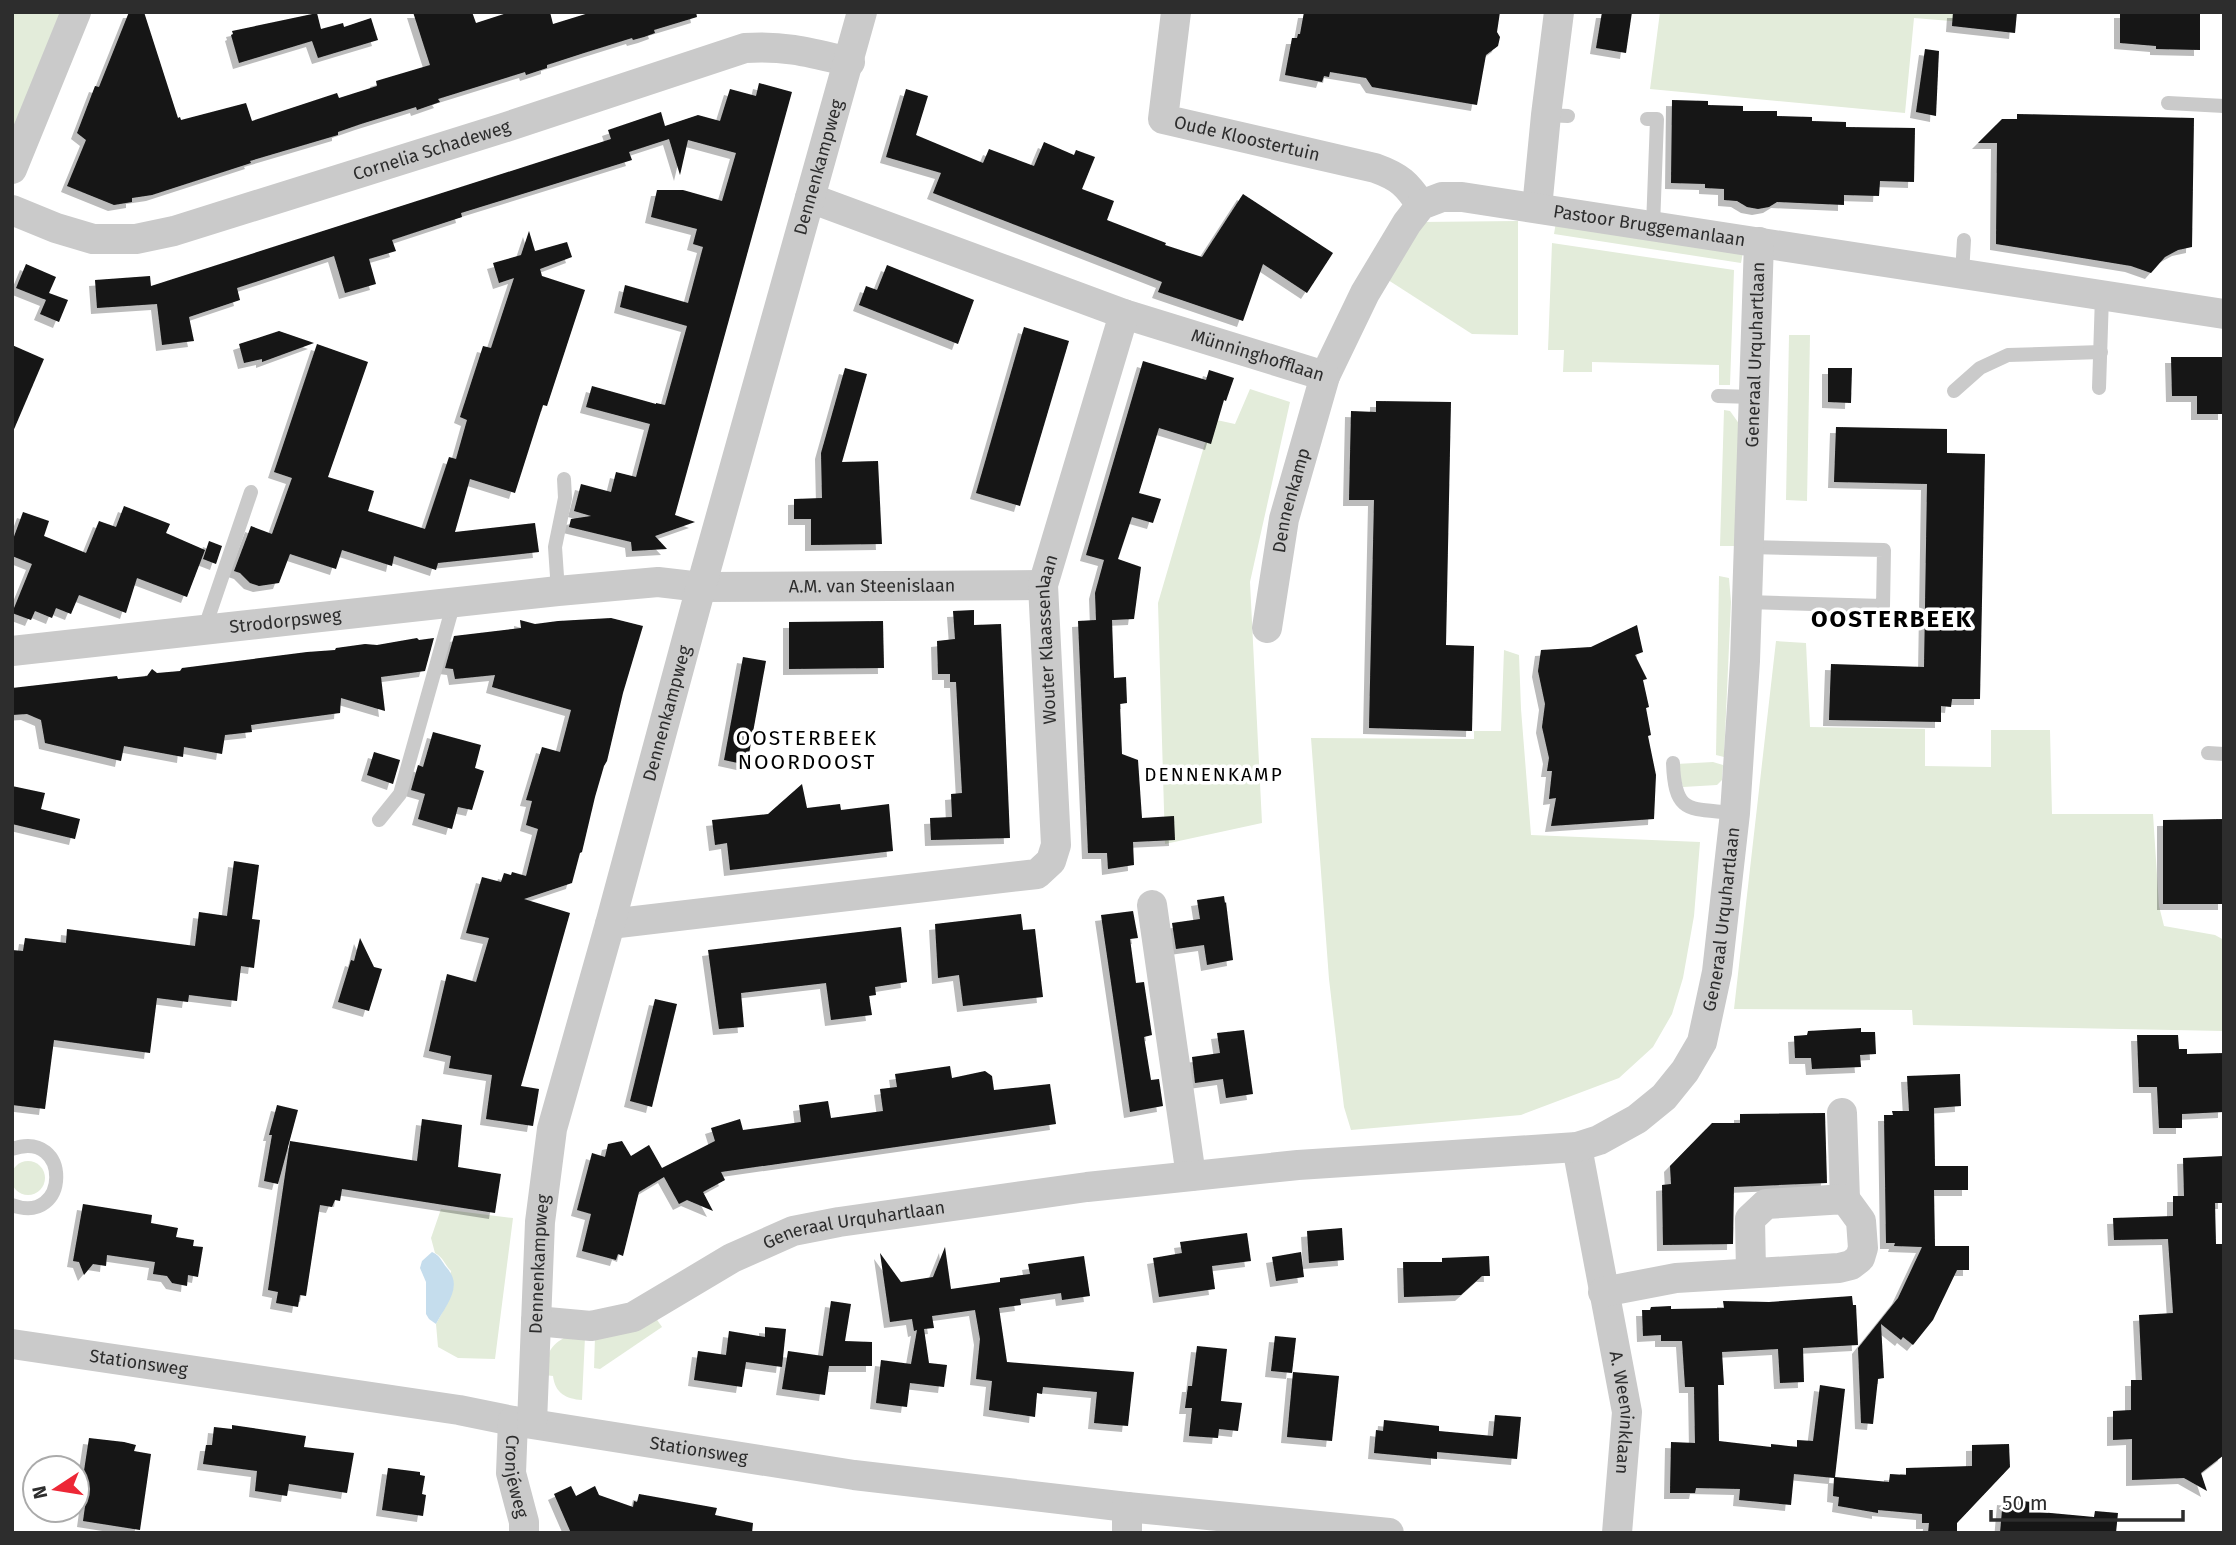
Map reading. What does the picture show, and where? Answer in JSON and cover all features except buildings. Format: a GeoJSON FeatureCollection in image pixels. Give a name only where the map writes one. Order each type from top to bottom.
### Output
{"type":"FeatureCollection","features":[{"type":"Feature","properties":{"kind":"street"},"geometry":{"type":"LineString","coordinates":[[12,169],[76,12]]}},
{"type":"Feature","properties":{"kind":"street","name":"Dennenkampweg"},"geometry":{"type":"LineString","coordinates":[[522,1422],[536,1321],[540,1222],[552,1129],[862,12]]}},
{"type":"Feature","properties":{"kind":"street","name":"Oude Kloostertuin"},"geometry":{"type":"LineString","coordinates":[[1176,12],[1163,119],[1375,168],[1394,175],[1408,186],[1421,205]]}},
{"type":"Feature","properties":{"kind":"street"},"geometry":{"type":"LineString","coordinates":[[1537,208],[1557,115],[1559,12]]}},
{"type":"Feature","properties":{"kind":"street","name":"Cornelia Schadeweg"},"geometry":{"type":"LineString","coordinates":[[12,210],[56,228],[93,239],[136,239],[174,231],[250,208],[744,48],[771,46],[796,49],[850,62]]}},
{"type":"Feature","properties":{"kind":"street","name":"Pastoor Bruggemanlaan"},"geometry":{"type":"LineString","coordinates":[[1421,205],[1442,197],[1462,197],[2102,296],[2218,306]]}},
{"type":"Feature","properties":{"kind":"street"},"geometry":{"type":"LineString","coordinates":[[810,198],[1124,314]]}},
{"type":"Feature","properties":{"kind":"street","name":"Münninghofflaan"},"geometry":{"type":"LineString","coordinates":[[1124,314],[1325,376],[1366,293],[1407,223],[1421,205]]}},
{"type":"Feature","properties":{"kind":"street","name":"Generaal Urquhartlaan"},"geometry":{"type":"LineString","coordinates":[[536,1321],[591,1326],[634,1317],[732,1258],[793,1231],[1087,1186],[1298,1165],[1577,1147],[1612,1133],[1637,1119],[1664,1097],[1685,1071],[1702,1042],[1720,954],[1735,813],[1747,602],[1759,242]]}},
{"type":"Feature","properties":{"kind":"street","name":"Wouter Klaassenlaan"},"geometry":{"type":"LineString","coordinates":[[610,924],[1037,874],[1051,861],[1056,845],[1043,585],[1124,314]]}},
{"type":"Feature","properties":{"kind":"street","name":"Dennenkamp"},"geometry":{"type":"LineString","coordinates":[[1268,628],[1284,519],[1325,376]]}},
{"type":"Feature","properties":{"kind":"street","name":"Strodorpsweg"},"geometry":{"type":"LineString","coordinates":[[12,651],[558,591],[658,582],[701,587]]}},
{"type":"Feature","properties":{"kind":"street","name":"A.M. van Steenislaan"},"geometry":{"type":"LineString","coordinates":[[701,587],[1043,585]]}},
{"type":"Feature","properties":{"kind":"street"},"geometry":{"type":"LineString","coordinates":[[1152,905],[1191,1176]]}},
{"type":"Feature","properties":{"kind":"street"},"geometry":{"type":"LineString","coordinates":[[1603,1292],[1676,1278],[1839,1268],[1851,1265],[1860,1258],[1863,1248],[1861,1221],[1845,1199],[1842,1113]]}},
{"type":"Feature","properties":{"kind":"street","name":"A. Weeninklaan"},"geometry":{"type":"LineString","coordinates":[[1577,1147],[1627,1412],[1617,1533]]}},
{"type":"Feature","properties":{"kind":"street"},"geometry":{"type":"LineString","coordinates":[[1751,1272],[1750,1219],[1766,1204],[1845,1199]]}},
{"type":"Feature","properties":{"kind":"street","name":"Stationsweg"},"geometry":{"type":"LineString","coordinates":[[12,1344],[445,1408],[1127,1520],[1389,1533]]}},
{"type":"Feature","properties":{"kind":"street","name":"Cronjéweg"},"geometry":{"type":"LineString","coordinates":[[522,1422],[511,1473],[524,1522],[524,1533]]}},
{"type":"Feature","properties":{"kind":"lane"},"geometry":{"type":"LineString","coordinates":[[2168,103],[2224,106]]}},
{"type":"Feature","properties":{"kind":"lane"},"geometry":{"type":"LineString","coordinates":[[1647,119],[1657,120],[1653,226]]}},
{"type":"Feature","properties":{"kind":"lane"},"geometry":{"type":"LineString","coordinates":[[1962,274],[1964,240]]}},
{"type":"Feature","properties":{"kind":"lane"},"geometry":{"type":"LineString","coordinates":[[2099,388],[2102,296]]}},
{"type":"Feature","properties":{"kind":"lane"},"geometry":{"type":"LineString","coordinates":[[1954,391],[1980,368],[2008,355],[2101,352]]}},
{"type":"Feature","properties":{"kind":"lane"},"geometry":{"type":"LineString","coordinates":[[1718,396],[1755,397]]}},
{"type":"Feature","properties":{"kind":"lane"},"geometry":{"type":"LineString","coordinates":[[558,591],[555,547],[565,498],[564,479]]}},
{"type":"Feature","properties":{"kind":"lane"},"geometry":{"type":"LineString","coordinates":[[203,632],[251,492]]}},
{"type":"Feature","properties":{"kind":"lane"},"geometry":{"type":"LineString","coordinates":[[1747,602],[1883,606],[1884,550],[1749,547]]}},
{"type":"Feature","properties":{"kind":"lane"},"geometry":{"type":"LineString","coordinates":[[379,820],[400,794],[454,602]]}},
{"type":"Feature","properties":{"kind":"lane"},"geometry":{"type":"LineString","coordinates":[[2208,753],[2224,754]]}},
{"type":"Feature","properties":{"kind":"lane"},"geometry":{"type":"LineString","coordinates":[[1673,763],[1674,788],[1680,801],[1692,808],[1735,813]]}},
{"type":"Feature","properties":{"kind":"lane"},"geometry":{"type":"LineString","coordinates":[[12,1149],[23,1146],[43,1151],[56,1167],[57,1178],[55,1189],[41,1205],[13,1208]]}},
{"type":"Feature","properties":{"kind":"green space"},"geometry":{"type":"Polygon","coordinates":[[[12,12],[64,12],[12,142],[12,12]]]}},
{"type":"Feature","properties":{"kind":"green space"},"geometry":{"type":"Polygon","coordinates":[[[1660,12],[1964,12],[1963,22],[1914,18],[1905,113],[1650,89],[1660,12]]]}},
{"type":"Feature","properties":{"kind":"green space"},"geometry":{"type":"Polygon","coordinates":[[[1518,221],[1518,335],[1472,334],[1385,278],[1421,222],[1518,221]]]}},
{"type":"Feature","properties":{"kind":"green space"},"geometry":{"type":"Polygon","coordinates":[[[1556,222],[1743,252],[1741,263],[1554,234],[1556,222]]]}},
{"type":"Feature","properties":{"kind":"green space"},"geometry":{"type":"Polygon","coordinates":[[[1552,243],[1734,270],[1730,385],[1719,385],[1719,365],[1592,362],[1592,372],[1563,372],[1564,350],[1548,350],[1552,243]]]}},
{"type":"Feature","properties":{"kind":"green space"},"geometry":{"type":"Polygon","coordinates":[[[1789,335],[1810,335],[1807,501],[1786,500],[1789,335]]]}},
{"type":"Feature","properties":{"kind":"green space"},"geometry":{"type":"Polygon","coordinates":[[[1250,389],[1290,402],[1250,582],[1262,823],[1165,844],[1158,603],[1212,419],[1235,424],[1250,389]]]}},
{"type":"Feature","properties":{"kind":"green space"},"geometry":{"type":"Polygon","coordinates":[[[1724,410],[1730,411],[1740,425],[1735,546],[1720,546],[1724,410]]]}},
{"type":"Feature","properties":{"kind":"green space"},"geometry":{"type":"Polygon","coordinates":[[[1719,576],[1729,578],[1731,602],[1724,757],[1716,755],[1719,576]]]}},
{"type":"Feature","properties":{"kind":"green space"},"geometry":{"type":"Polygon","coordinates":[[[1776,641],[1806,643],[1810,727],[1925,729],[1925,766],[1991,767],[1991,730],[2050,730],[2052,814],[2153,814],[2159,906],[2164,926],[2215,935],[2224,940],[2224,1031],[1913,1025],[1912,1010],[1734,1009],[1776,641]]]}},
{"type":"Feature","properties":{"kind":"green space"},"geometry":{"type":"Polygon","coordinates":[[[1504,650],[1519,655],[1531,835],[1700,842],[1694,916],[1683,978],[1672,1014],[1653,1047],[1619,1078],[1521,1115],[1351,1130],[1344,1107],[1329,979],[1311,738],[1474,739],[1474,731],[1501,731],[1504,650]]]}},
{"type":"Feature","properties":{"kind":"green space"},"geometry":{"type":"Polygon","coordinates":[[[1713,762],[1723,765],[1722,780],[1717,785],[1683,787],[1676,764],[1713,762]]]}},
{"type":"Feature","properties":{"kind":"green space"},"geometry":{"type":"Polygon","coordinates":[[[28,1161],[40,1166],[45,1178],[40,1190],[28,1195],[16,1190],[11,1178],[16,1166],[28,1161]]]}},
{"type":"Feature","properties":{"kind":"green space"},"geometry":{"type":"Polygon","coordinates":[[[441,1209],[513,1218],[495,1359],[458,1358],[438,1347],[436,1324],[442,1313],[451,1271],[435,1253],[431,1238],[441,1209]]]}},
{"type":"Feature","properties":{"kind":"green space"},"geometry":{"type":"Polygon","coordinates":[[[655,1317],[662,1327],[600,1369],[594,1368],[595,1337],[655,1317]]]}},
{"type":"Feature","properties":{"kind":"green space"},"geometry":{"type":"Polygon","coordinates":[[[568,1336],[585,1337],[582,1400],[562,1394],[556,1387],[553,1376],[544,1375],[552,1347],[568,1336]]]}},
{"type":"Feature","properties":{"kind":"water"},"geometry":{"type":"Polygon","coordinates":[[[432,1252],[441,1259],[454,1282],[451,1296],[436,1324],[426,1314],[426,1282],[420,1268],[422,1261],[432,1252]]]}},
{"type":"Feature","properties":{"kind":"district","name":"OOSTERBEEK"},"geometry":{"type":"Point","coordinates":[1892,619]}},
{"type":"Feature","properties":{"kind":"district","name":"OOSTERBEEK NOORDOOST"},"geometry":{"type":"Point","coordinates":[807,750]}},
{"type":"Feature","properties":{"kind":"district","name":"DENNENKAMP"},"geometry":{"type":"Point","coordinates":[1214,774]}}]}
